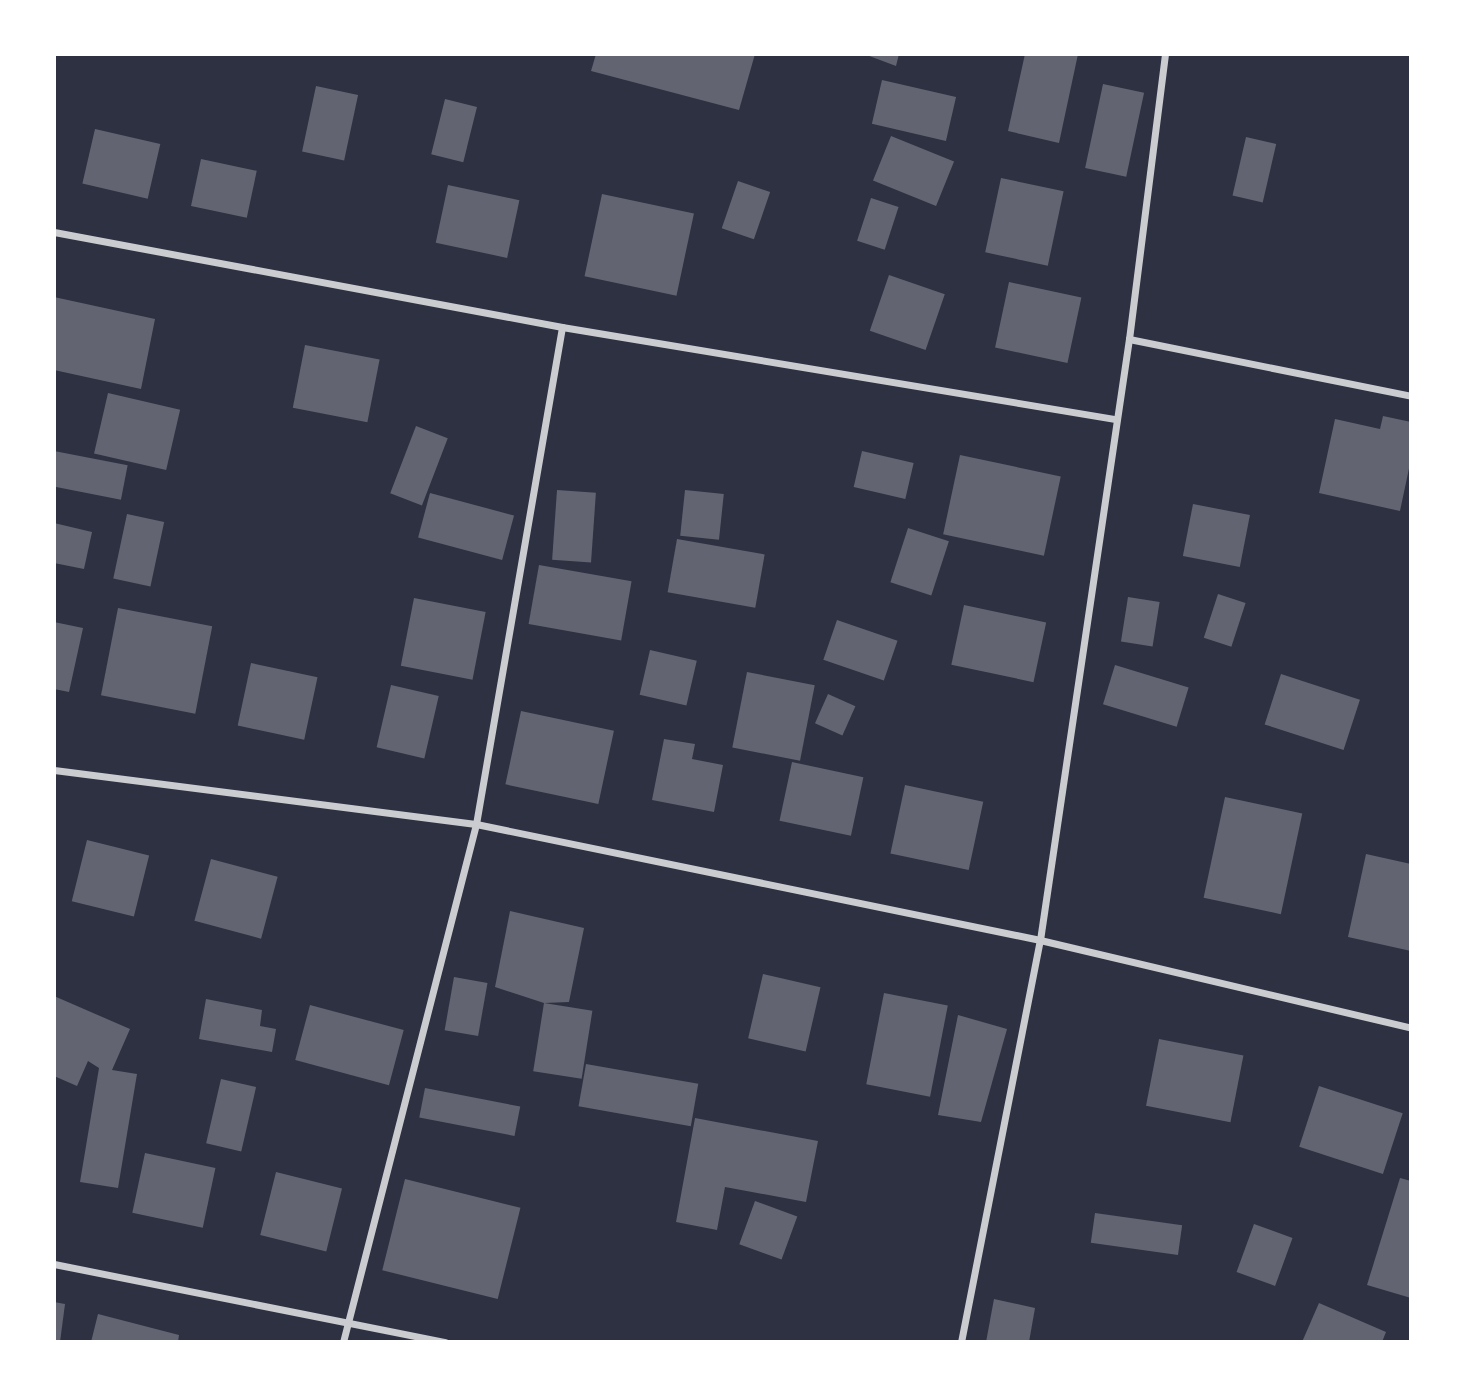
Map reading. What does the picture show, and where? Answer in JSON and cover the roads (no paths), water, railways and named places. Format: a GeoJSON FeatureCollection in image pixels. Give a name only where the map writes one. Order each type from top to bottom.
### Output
{"type":"FeatureCollection","features":[{"type":"Feature","properties":{"kind":"street"},"geometry":{"type":"LineString","coordinates":[[961,1342],[1040,940],[1115,419],[1129,340],[1165,54]]}},
{"type":"Feature","properties":{"kind":"street"},"geometry":{"type":"LineString","coordinates":[[54,232],[562,327],[1115,419]]}},
{"type":"Feature","properties":{"kind":"street"},"geometry":{"type":"LineString","coordinates":[[343,1342],[345,1325],[476,824],[562,327]]}},
{"type":"Feature","properties":{"kind":"street"},"geometry":{"type":"LineString","coordinates":[[1129,340],[1411,396]]}},
{"type":"Feature","properties":{"kind":"street"},"geometry":{"type":"LineString","coordinates":[[54,770],[476,824],[1040,940],[1411,1028]]}},
{"type":"Feature","properties":{"kind":"street"},"geometry":{"type":"LineString","coordinates":[[54,1264],[345,1325],[445,1342]]}}]}
